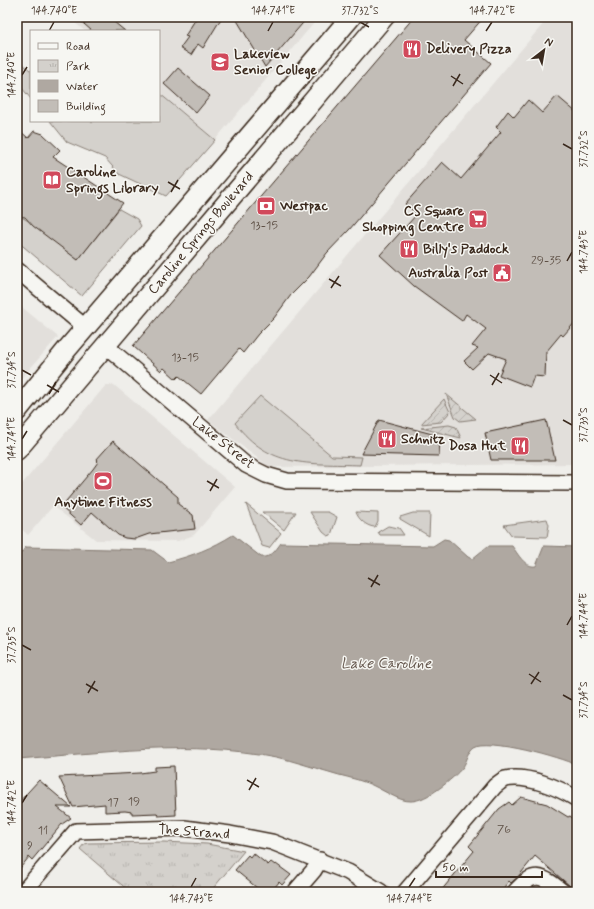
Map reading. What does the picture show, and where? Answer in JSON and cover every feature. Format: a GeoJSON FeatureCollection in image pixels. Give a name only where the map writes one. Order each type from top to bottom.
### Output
{"type":"FeatureCollection","features":[{"type":"Feature","properties":{"kind":"main road","name":"Caroline Springs Boulevard"},"geometry":{"type":"LineString","coordinates":[[17,411],[351,17]]}},
{"type":"Feature","properties":{"kind":"main road","name":"Caroline Springs Boulevard"},"geometry":{"type":"LineString","coordinates":[[17,450],[384,17]]}},
{"type":"Feature","properties":{"kind":"main road","name":"Lake Street"},"geometry":{"type":"LineString","coordinates":[[86,328],[106,346]]}},
{"type":"Feature","properties":{"kind":"street","name":"Lake Street"},"geometry":{"type":"LineString","coordinates":[[17,270],[86,328]]}},
{"type":"Feature","properties":{"kind":"street","name":"Lake Street"},"geometry":{"type":"LineString","coordinates":[[106,346],[246,465],[266,475],[287,481],[577,483]]}},
{"type":"Feature","properties":{"kind":"street"},"geometry":{"type":"LineString","coordinates":[[406,892],[495,786],[504,779],[515,778],[540,783],[561,789],[577,799]]}},
{"type":"Feature","properties":{"kind":"street","name":"The Strand"},"geometry":{"type":"LineString","coordinates":[[24,892],[76,831],[184,828],[230,834],[272,842],[348,872],[381,892]]}},
{"type":"Feature","properties":{"kind":"street"},"geometry":{"type":"LineString","coordinates":[[295,892],[314,870],[320,860]]}},
{"type":"Feature","properties":{"kind":"street"},"geometry":{"type":"LineString","coordinates":[[515,892],[524,882],[530,878],[539,876],[548,880],[562,892]]}},
{"type":"Feature","properties":{"kind":"shaded area","name":"Lakeview Senior College"},"geometry":{"type":"Polygon","coordinates":[[[68,17],[319,17],[215,140],[160,94],[160,30],[84,30],[68,17]]]}},
{"type":"Feature","properties":{"kind":"shaded area","name":"CS Square Shopping Centre"},"geometry":{"type":"Polygon","coordinates":[[[549,17],[577,17],[577,464],[269,467],[208,420],[549,17]]]}},
{"type":"Feature","properties":{"kind":"shaded area"},"geometry":{"type":"Polygon","coordinates":[[[17,303],[58,337],[17,383],[17,303]]]}},
{"type":"Feature","properties":{"kind":"shaded area"},"geometry":{"type":"Polygon","coordinates":[[[106,385],[114,385],[235,487],[194,535],[178,541],[96,540],[53,506],[28,535],[17,525],[17,490],[106,385]]]}},
{"type":"Feature","properties":{"kind":"green space"},"geometry":{"type":"Polygon","coordinates":[[[17,59],[30,70],[30,98],[17,82],[17,59]]]}},
{"type":"Feature","properties":{"kind":"green space"},"geometry":{"type":"Polygon","coordinates":[[[160,94],[215,140],[166,196],[119,174],[105,158],[67,142],[51,122],[160,122],[160,94]]]}},
{"type":"Feature","properties":{"kind":"green space"},"geometry":{"type":"Polygon","coordinates":[[[119,209],[137,219],[141,226],[82,296],[17,241],[17,216],[30,222],[78,260],[119,209]]]}},
{"type":"Feature","properties":{"kind":"green space"},"geometry":{"type":"Polygon","coordinates":[[[446,394],[476,419],[460,421],[455,417],[446,394]]]}},
{"type":"Feature","properties":{"kind":"green space"},"geometry":{"type":"Polygon","coordinates":[[[260,396],[332,456],[362,457],[360,465],[307,463],[276,456],[262,449],[248,438],[235,423],[260,396]]]}},
{"type":"Feature","properties":{"kind":"green space"},"geometry":{"type":"Polygon","coordinates":[[[444,399],[450,412],[441,422],[421,424],[444,399]]]}},
{"type":"Feature","properties":{"kind":"green space"},"geometry":{"type":"Polygon","coordinates":[[[449,425],[456,427],[461,438],[421,428],[449,425]]]}},
{"type":"Feature","properties":{"kind":"green space"},"geometry":{"type":"Polygon","coordinates":[[[246,504],[281,533],[269,548],[262,546],[246,504]]]}},
{"type":"Feature","properties":{"kind":"green space"},"geometry":{"type":"Polygon","coordinates":[[[262,512],[296,512],[284,530],[262,512]]]}},
{"type":"Feature","properties":{"kind":"green space"},"geometry":{"type":"Polygon","coordinates":[[[310,512],[328,512],[337,517],[331,535],[328,536],[323,532],[310,512]]]}},
{"type":"Feature","properties":{"kind":"green space"},"geometry":{"type":"Polygon","coordinates":[[[356,512],[378,513],[378,521],[375,527],[369,526],[363,522],[356,512]]]}},
{"type":"Feature","properties":{"kind":"green space"},"geometry":{"type":"Polygon","coordinates":[[[413,513],[430,513],[429,536],[400,519],[400,517],[413,513]]]}},
{"type":"Feature","properties":{"kind":"green space"},"geometry":{"type":"Polygon","coordinates":[[[547,519],[549,525],[547,537],[512,536],[504,525],[547,519]]]}},
{"type":"Feature","properties":{"kind":"green space"},"geometry":{"type":"Polygon","coordinates":[[[388,526],[399,528],[404,535],[380,535],[378,532],[388,526]]]}},
{"type":"Feature","properties":{"kind":"green space"},"geometry":{"type":"Polygon","coordinates":[[[164,842],[207,844],[244,851],[210,892],[130,892],[80,849],[84,844],[88,843],[164,842]]]}},
{"type":"Feature","properties":{"kind":"water","name":"Lake Caroline"},"geometry":{"type":"Polygon","coordinates":[[[233,535],[261,557],[270,555],[281,543],[433,546],[444,539],[449,540],[472,559],[488,546],[512,546],[525,563],[536,566],[544,546],[577,547],[577,765],[556,757],[525,749],[495,744],[483,744],[473,748],[463,767],[446,783],[424,797],[417,800],[406,801],[372,785],[334,773],[276,757],[244,752],[212,749],[147,749],[17,759],[17,558],[26,547],[152,550],[168,562],[202,551],[233,535]]]}},
{"type":"Feature","properties":{"kind":"building"},"geometry":{"type":"Polygon","coordinates":[[[76,17],[108,17],[124,30],[91,30],[76,17]]]}},
{"type":"Feature","properties":{"kind":"building"},"geometry":{"type":"Polygon","coordinates":[[[197,17],[222,17],[203,48],[198,44],[191,55],[180,48],[188,37],[185,36],[197,17]]]}},
{"type":"Feature","properties":{"kind":"building"},"geometry":{"type":"Polygon","coordinates":[[[235,17],[308,17],[265,67],[235,17]]]}},
{"type":"Feature","properties":{"kind":"building"},"geometry":{"type":"Polygon","coordinates":[[[414,17],[484,17],[464,40],[491,63],[349,230],[327,253],[309,277],[291,295],[274,318],[258,334],[243,353],[239,349],[201,394],[179,376],[176,379],[164,368],[161,371],[133,346],[414,17]]]}},
{"type":"Feature","properties":{"kind":"building"},"geometry":{"type":"Polygon","coordinates":[[[178,68],[210,96],[196,113],[164,84],[178,68]]]}},
{"type":"Feature","properties":{"kind":"building","name":"CS Square Shopping Centre"},"geometry":{"type":"Polygon","coordinates":[[[557,96],[577,113],[577,320],[563,336],[561,334],[546,352],[545,377],[534,376],[530,387],[499,375],[506,359],[489,353],[472,369],[464,361],[478,348],[472,346],[486,329],[466,314],[462,321],[414,286],[380,255],[417,214],[405,204],[442,162],[461,179],[501,132],[496,127],[508,111],[514,117],[528,100],[542,113],[557,96]]]}},
{"type":"Feature","properties":{"kind":"building","name":"Caroline Springs Library"},"geometry":{"type":"Polygon","coordinates":[[[17,128],[28,138],[34,131],[43,134],[60,150],[53,157],[123,203],[78,260],[33,226],[25,217],[17,216],[17,128]]]}},
{"type":"Feature","properties":{"kind":"building"},"geometry":{"type":"Polygon","coordinates":[[[379,420],[440,436],[439,456],[361,454],[379,420]]]}},
{"type":"Feature","properties":{"kind":"building","name":"Dosa Hut"},"geometry":{"type":"Polygon","coordinates":[[[546,420],[555,460],[491,460],[485,433],[546,420]]]}},
{"type":"Feature","properties":{"kind":"building"},"geometry":{"type":"Polygon","coordinates":[[[113,441],[178,497],[178,504],[193,515],[195,529],[149,534],[135,539],[125,538],[118,535],[92,512],[81,525],[61,507],[93,469],[98,462],[96,460],[113,441]]]}},
{"type":"Feature","properties":{"kind":"building"},"geometry":{"type":"Polygon","coordinates":[[[174,766],[176,815],[158,816],[157,813],[132,814],[132,812],[125,811],[105,812],[105,804],[73,807],[59,777],[140,773],[155,771],[155,767],[174,766]]]}},
{"type":"Feature","properties":{"kind":"building"},"geometry":{"type":"Polygon","coordinates":[[[39,780],[71,807],[57,807],[71,818],[62,824],[32,860],[29,857],[17,872],[17,804],[39,780]]]}},
{"type":"Feature","properties":{"kind":"building"},"geometry":{"type":"Polygon","coordinates":[[[521,797],[547,804],[568,817],[570,816],[577,822],[577,892],[535,856],[517,878],[511,883],[509,881],[500,892],[440,892],[474,851],[469,846],[499,809],[509,802],[512,805],[521,797]]]}},
{"type":"Feature","properties":{"kind":"building"},"geometry":{"type":"Polygon","coordinates":[[[253,853],[268,865],[271,862],[275,865],[276,864],[291,875],[282,885],[279,882],[271,892],[262,892],[235,870],[248,855],[250,857],[253,853]]]}},
{"type":"Feature","properties":{"kind":"place","name":"Delivery Pizza"},"geometry":{"type":"Point","coordinates":[412,49]}},
{"type":"Feature","properties":{"kind":"place","name":"Lakeview Senior College"},"geometry":{"type":"Point","coordinates":[220,62]}},
{"type":"Feature","properties":{"kind":"place","name":"Caroline Springs Library"},"geometry":{"type":"Point","coordinates":[52,180]}},
{"type":"Feature","properties":{"kind":"place","name":"Westpac"},"geometry":{"type":"Point","coordinates":[266,206]}},
{"type":"Feature","properties":{"kind":"place","name":"CS Square Shopping Centre"},"geometry":{"type":"Point","coordinates":[478,219]}},
{"type":"Feature","properties":{"kind":"place","name":"Billy's Paddock"},"geometry":{"type":"Point","coordinates":[409,249]}},
{"type":"Feature","properties":{"kind":"place","name":"Australia Post"},"geometry":{"type":"Point","coordinates":[502,273]}},
{"type":"Feature","properties":{"kind":"place","name":"Schnitz"},"geometry":{"type":"Point","coordinates":[387,439]}},
{"type":"Feature","properties":{"kind":"place","name":"Dosa Hut"},"geometry":{"type":"Point","coordinates":[520,446]}},
{"type":"Feature","properties":{"kind":"place","name":"Anytime Fitness"},"geometry":{"type":"Point","coordinates":[103,481]}}]}
